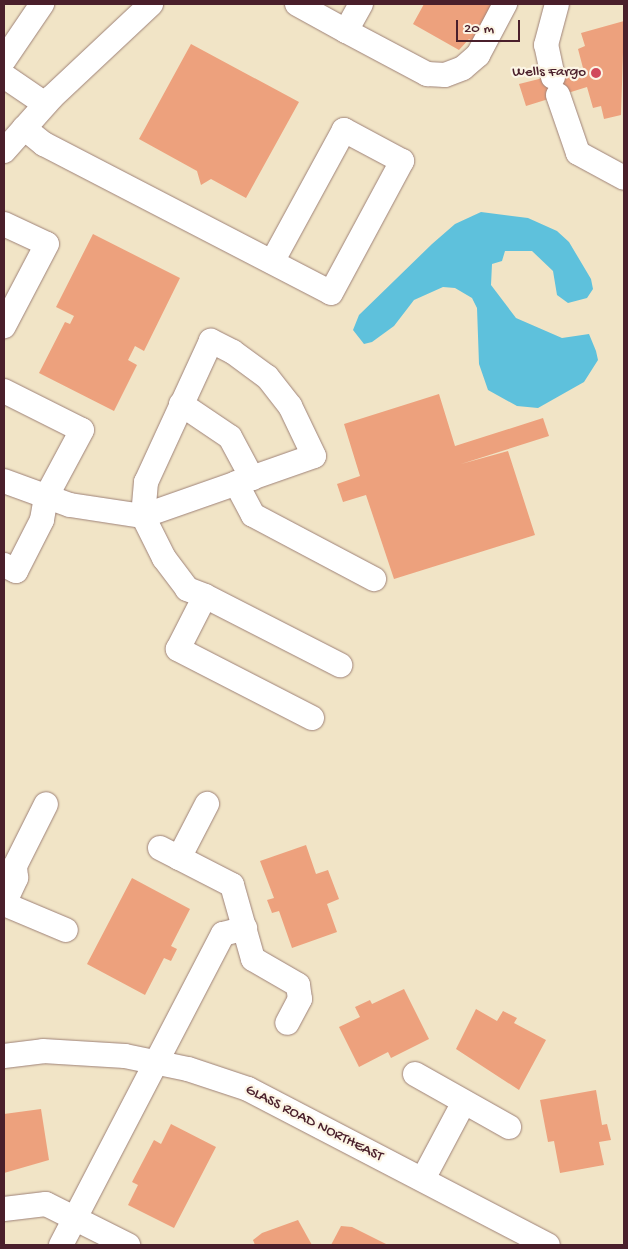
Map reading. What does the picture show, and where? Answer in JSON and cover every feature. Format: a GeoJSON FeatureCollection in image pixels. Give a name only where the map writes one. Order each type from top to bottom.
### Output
{"type":"FeatureCollection","features":[{"type":"Feature","properties":{"kind":"street"},"geometry":{"type":"LineString","coordinates":[[4,60],[42,4]]}},
{"type":"Feature","properties":{"kind":"street"},"geometry":{"type":"LineString","coordinates":[[4,150],[45,104],[152,4]]}},
{"type":"Feature","properties":{"kind":"street"},"geometry":{"type":"LineString","coordinates":[[297,4],[427,74],[445,75],[463,68],[478,55],[505,4]]}},
{"type":"Feature","properties":{"kind":"street"},"geometry":{"type":"LineString","coordinates":[[346,31],[361,4]]}},
{"type":"Feature","properties":{"kind":"street"},"geometry":{"type":"LineString","coordinates":[[557,4],[546,45],[556,86],[578,152],[624,178]]}},
{"type":"Feature","properties":{"kind":"street"},"geometry":{"type":"LineString","coordinates":[[4,76],[45,104]]}},
{"type":"Feature","properties":{"kind":"street"},"geometry":{"type":"LineString","coordinates":[[24,128],[44,144],[331,293],[402,161],[344,130],[272,262]]}},
{"type":"Feature","properties":{"kind":"street"},"geometry":{"type":"LineString","coordinates":[[4,224],[47,244],[4,326]]}},
{"type":"Feature","properties":{"kind":"street"},"geometry":{"type":"LineString","coordinates":[[4,481],[46,497],[143,516],[314,456],[290,406],[267,377],[211,341],[148,471],[143,516],[176,577],[187,589],[206,596],[340,666]]}},
{"type":"Feature","properties":{"kind":"street"},"geometry":{"type":"LineString","coordinates":[[4,391],[82,430],[46,497],[42,520],[16,571],[4,565]]}},
{"type":"Feature","properties":{"kind":"street"},"geometry":{"type":"LineString","coordinates":[[181,404],[230,437],[253,514],[374,579]]}},
{"type":"Feature","properties":{"kind":"street"},"geometry":{"type":"LineString","coordinates":[[206,596],[178,649],[312,718]]}},
{"type":"Feature","properties":{"kind":"street"},"geometry":{"type":"LineString","coordinates":[[46,804],[15,866],[16,878],[4,904],[66,930]]}},
{"type":"Feature","properties":{"kind":"street"},"geometry":{"type":"LineString","coordinates":[[207,804],[170,853],[232,885],[254,959],[298,985],[300,999],[288,1023]]}},
{"type":"Feature","properties":{"kind":"street"},"geometry":{"type":"LineString","coordinates":[[61,1245],[223,934],[244,928]]}},
{"type":"Feature","properties":{"kind":"street","name":"GLASS ROAD NORTHEAST"},"geometry":{"type":"LineString","coordinates":[[4,1056],[43,1051],[155,1062],[248,1088],[548,1245]]}},
{"type":"Feature","properties":{"kind":"street"},"geometry":{"type":"LineString","coordinates":[[415,1074],[509,1127]]}},
{"type":"Feature","properties":{"kind":"street"},"geometry":{"type":"LineString","coordinates":[[423,1179],[464,1102]]}},
{"type":"Feature","properties":{"kind":"street"},"geometry":{"type":"LineString","coordinates":[[4,1209],[46,1204],[128,1245]]}},
{"type":"Feature","properties":{"kind":"water"},"geometry":{"type":"Polygon","coordinates":[[[481,212],[528,218],[557,231],[569,242],[591,279],[593,289],[587,298],[568,303],[557,295],[553,271],[532,251],[505,251],[502,261],[492,264],[491,285],[516,318],[562,338],[589,334],[596,351],[598,360],[584,382],[538,408],[517,406],[488,390],[479,364],[477,308],[472,298],[455,288],[443,287],[414,300],[394,326],[372,342],[364,344],[353,330],[359,315],[432,244],[455,224],[481,212]]]}},
{"type":"Feature","properties":{"kind":"building"},"geometry":{"type":"Polygon","coordinates":[[[424,4],[496,4],[474,42],[469,39],[459,50],[413,24],[424,4]]]}},
{"type":"Feature","properties":{"kind":"building","name":"Wells Fargo"},"geometry":{"type":"Polygon","coordinates":[[[624,21],[621,115],[604,119],[601,106],[593,108],[587,87],[526,106],[519,84],[583,68],[578,49],[585,46],[581,33],[624,21]]]}},
{"type":"Feature","properties":{"kind":"building"},"geometry":{"type":"Polygon","coordinates":[[[191,44],[299,102],[246,198],[211,179],[201,185],[197,171],[139,139],[191,44]]]}},
{"type":"Feature","properties":{"kind":"building"},"geometry":{"type":"Polygon","coordinates":[[[93,234],[180,278],[144,351],[135,346],[128,360],[137,365],[114,411],[39,373],[65,322],[70,324],[74,316],[56,307],[93,234]]]}},
{"type":"Feature","properties":{"kind":"building"},"geometry":{"type":"Polygon","coordinates":[[[439,394],[455,446],[543,418],[549,436],[461,464],[508,451],[535,535],[394,579],[366,495],[343,502],[337,484],[360,476],[344,424],[439,394]]]}},
{"type":"Feature","properties":{"kind":"building"},"geometry":{"type":"Polygon","coordinates":[[[306,845],[316,874],[328,870],[339,899],[327,904],[337,932],[292,948],[279,911],[272,913],[267,900],[274,898],[260,861],[306,845]]]}},
{"type":"Feature","properties":{"kind":"building"},"geometry":{"type":"Polygon","coordinates":[[[132,878],[190,909],[171,946],[177,949],[171,961],[164,958],[145,995],[87,964],[132,878]]]}},
{"type":"Feature","properties":{"kind":"building"},"geometry":{"type":"Polygon","coordinates":[[[404,989],[429,1039],[391,1058],[388,1052],[359,1067],[339,1027],[360,1017],[355,1007],[370,1000],[372,1004],[404,989]]]}},
{"type":"Feature","properties":{"kind":"building"},"geometry":{"type":"Polygon","coordinates":[[[476,1009],[497,1021],[503,1011],[517,1018],[514,1023],[546,1040],[519,1090],[456,1049],[476,1009]]]}},
{"type":"Feature","properties":{"kind":"building"},"geometry":{"type":"Polygon","coordinates":[[[596,1090],[602,1125],[607,1124],[611,1140],[599,1142],[604,1165],[560,1173],[554,1141],[548,1142],[540,1100],[596,1090]]]}},
{"type":"Feature","properties":{"kind":"building"},"geometry":{"type":"Polygon","coordinates":[[[41,1109],[49,1160],[4,1173],[4,1114],[41,1109]]]}},
{"type":"Feature","properties":{"kind":"building"},"geometry":{"type":"Polygon","coordinates":[[[171,1124],[216,1147],[174,1228],[128,1205],[138,1185],[132,1182],[154,1140],[161,1144],[171,1124]]]}},
{"type":"Feature","properties":{"kind":"building"},"geometry":{"type":"Polygon","coordinates":[[[298,1220],[312,1245],[255,1245],[253,1240],[262,1233],[298,1220]]]}},
{"type":"Feature","properties":{"kind":"building"},"geometry":{"type":"Polygon","coordinates":[[[341,1226],[352,1227],[388,1245],[331,1245],[341,1226]]]}},
{"type":"Feature","properties":{"kind":"place","name":"Wells Fargo"},"geometry":{"type":"Point","coordinates":[596,73]}}]}
